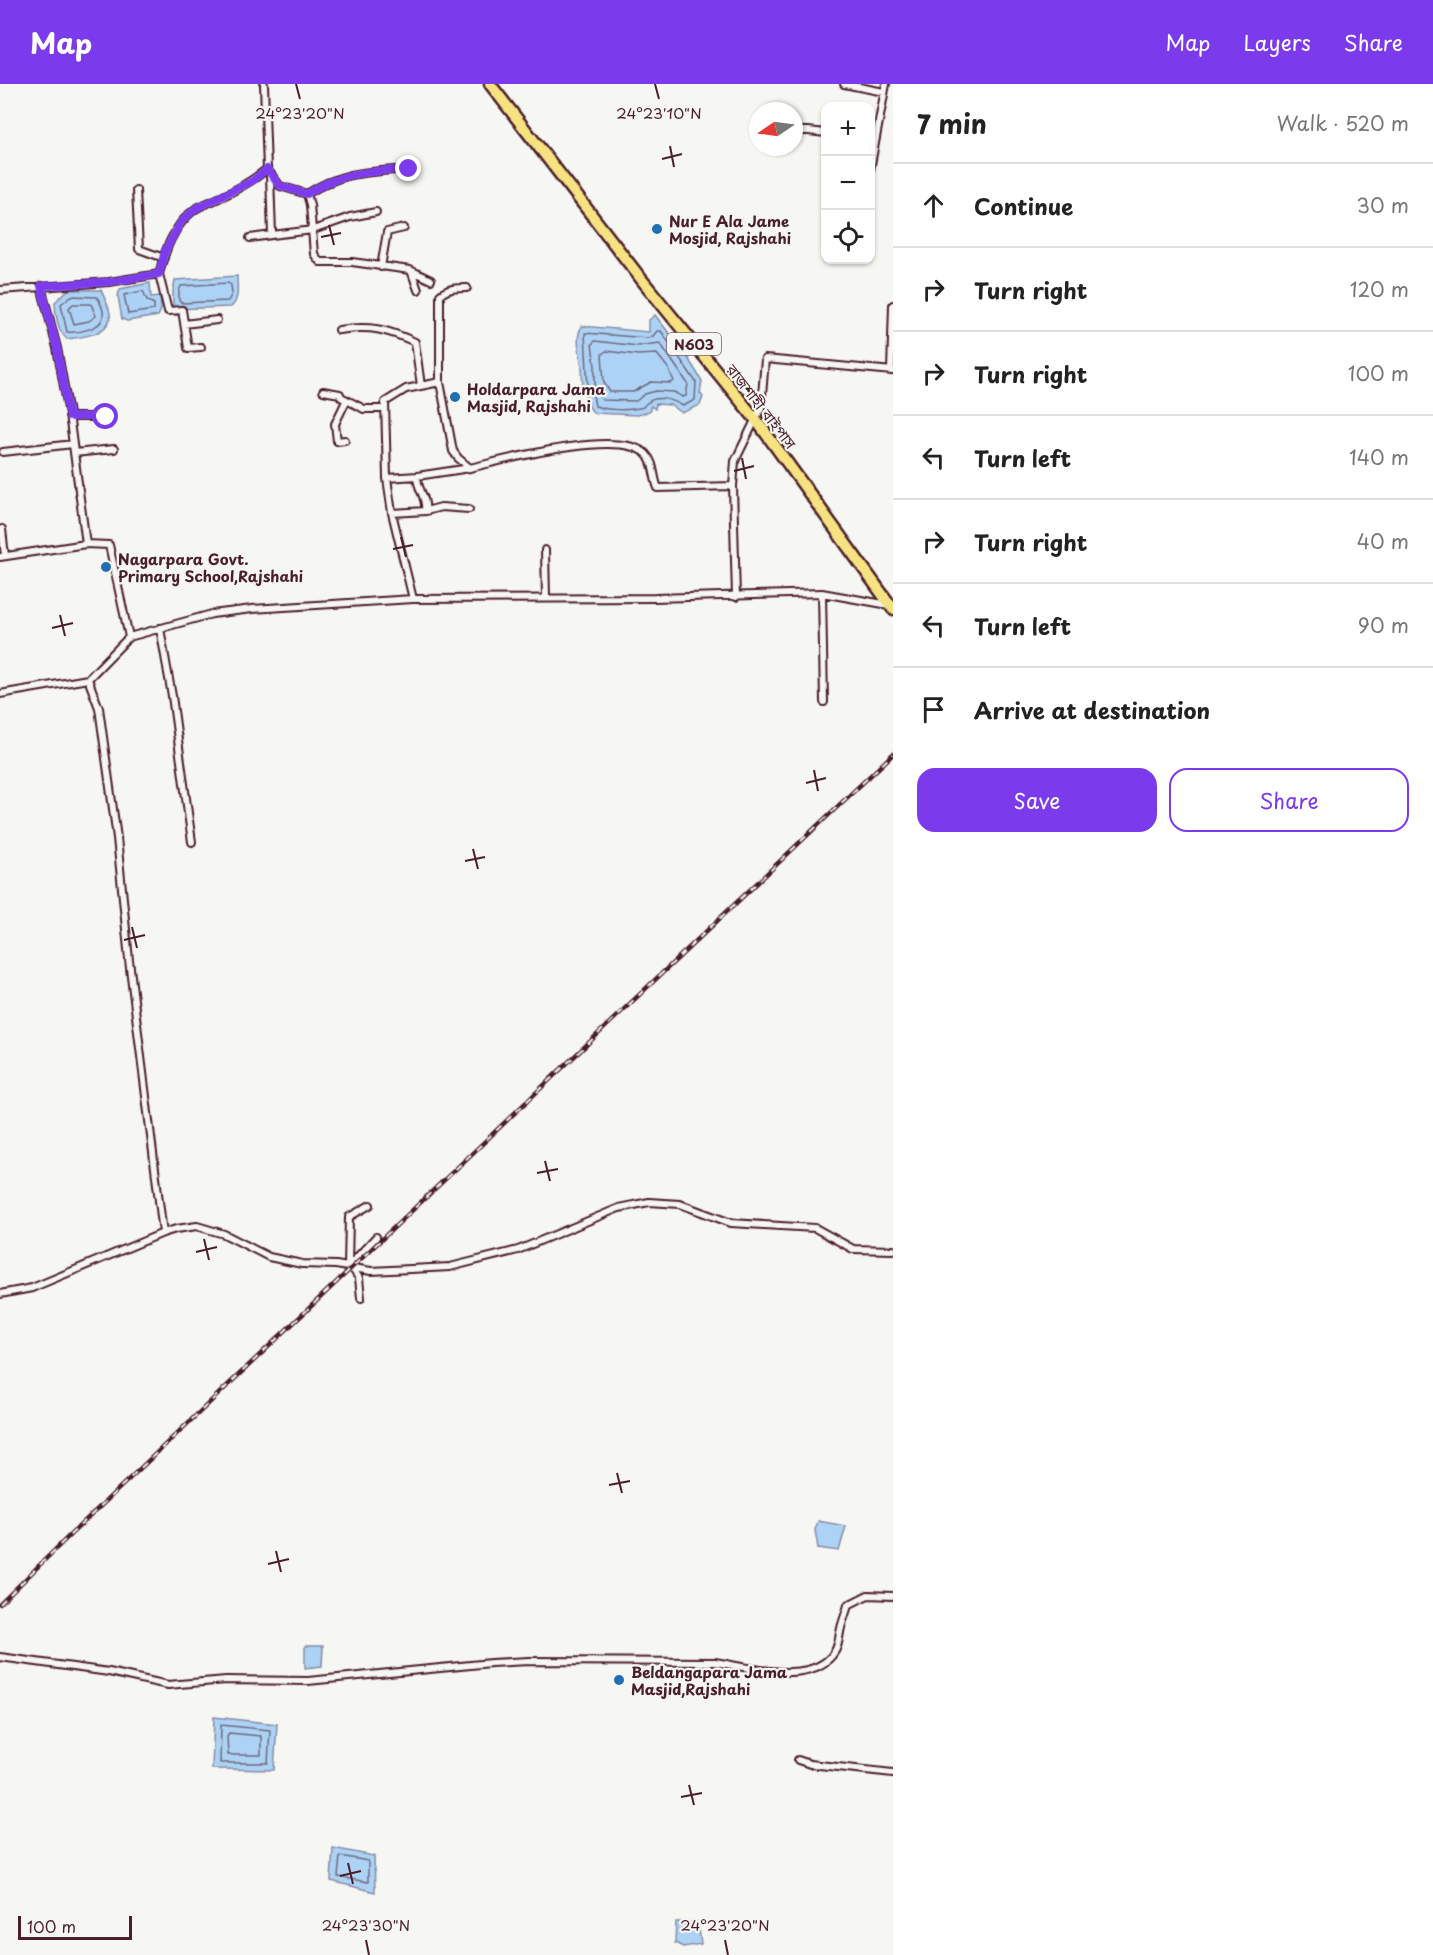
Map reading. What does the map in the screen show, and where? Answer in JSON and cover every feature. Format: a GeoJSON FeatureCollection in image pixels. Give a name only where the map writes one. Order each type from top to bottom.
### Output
{"type":"FeatureCollection","features":[{"type":"Feature","properties":{"kind":"highway","name":"রাজশাহী বাইপাস"},"geometry":{"type":"LineString","coordinates":[[490,84],[642,280],[757,421],[892,607]]}},
{"type":"Feature","properties":{"kind":"street"},"geometry":{"type":"LineString","coordinates":[[264,84],[272,234]]}},
{"type":"Feature","properties":{"kind":"street"},"geometry":{"type":"LineString","coordinates":[[844,84],[884,92]]}},
{"type":"Feature","properties":{"kind":"street"},"geometry":{"type":"LineString","coordinates":[[875,132],[886,84]]}},
{"type":"Feature","properties":{"kind":"street"},"geometry":{"type":"LineString","coordinates":[[803,131],[821,133]]}},
{"type":"Feature","properties":{"kind":"street"},"geometry":{"type":"LineString","coordinates":[[307,194],[325,182],[339,177],[409,169]]}},
{"type":"Feature","properties":{"kind":"street"},"geometry":{"type":"LineString","coordinates":[[268,172],[280,186],[307,194]]}},
{"type":"Feature","properties":{"kind":"street"},"geometry":{"type":"LineString","coordinates":[[201,347],[188,348],[182,310],[168,311],[159,274],[171,237],[181,222],[195,209],[268,172]]}},
{"type":"Feature","properties":{"kind":"street"},"geometry":{"type":"LineString","coordinates":[[136,190],[139,249],[164,258]]}},
{"type":"Feature","properties":{"kind":"street"},"geometry":{"type":"LineString","coordinates":[[307,194],[314,254],[320,262],[352,262],[410,270],[431,280]]}},
{"type":"Feature","properties":{"kind":"street"},"geometry":{"type":"LineString","coordinates":[[250,238],[313,230],[350,217],[376,212]]}},
{"type":"Feature","properties":{"kind":"street"},"geometry":{"type":"LineString","coordinates":[[381,267],[387,232],[404,228]]}},
{"type":"Feature","properties":{"kind":"street"},"geometry":{"type":"LineString","coordinates":[[410,270],[417,290]]}},
{"type":"Feature","properties":{"kind":"street"},"geometry":{"type":"LineString","coordinates":[[0,290],[109,282],[159,274]]}},
{"type":"Feature","properties":{"kind":"street"},"geometry":{"type":"LineString","coordinates":[[41,286],[57,348],[86,544]]}},
{"type":"Feature","properties":{"kind":"street"},"geometry":{"type":"LineString","coordinates":[[467,288],[454,288],[440,295],[440,381],[453,451],[470,468]]}},
{"type":"Feature","properties":{"kind":"street"},"geometry":{"type":"LineString","coordinates":[[736,597],[733,486],[735,461],[757,421],[761,408],[765,359],[892,371],[893,305]]}},
{"type":"Feature","properties":{"kind":"street"},"geometry":{"type":"LineString","coordinates":[[184,324],[217,320]]}},
{"type":"Feature","properties":{"kind":"street"},"geometry":{"type":"LineString","coordinates":[[339,330],[362,326],[388,330],[415,342],[421,386]]}},
{"type":"Feature","properties":{"kind":"street"},"geometry":{"type":"LineString","coordinates":[[413,598],[392,513],[387,478],[385,402],[406,389],[440,381]]}},
{"type":"Feature","properties":{"kind":"street"},"geometry":{"type":"LineString","coordinates":[[323,392],[339,394],[346,401],[364,409],[386,409]]}},
{"type":"Feature","properties":{"kind":"street"},"geometry":{"type":"LineString","coordinates":[[345,440],[337,441],[336,424],[346,401]]}},
{"type":"Feature","properties":{"kind":"street"},"geometry":{"type":"LineString","coordinates":[[69,417],[106,417]]}},
{"type":"Feature","properties":{"kind":"street"},"geometry":{"type":"LineString","coordinates":[[3,452],[72,444]]}},
{"type":"Feature","properties":{"kind":"street"},"geometry":{"type":"LineString","coordinates":[[387,478],[470,468],[551,448],[606,444],[645,453],[653,466],[658,488],[733,486]]}},
{"type":"Feature","properties":{"kind":"street"},"geometry":{"type":"LineString","coordinates":[[74,453],[114,449]]}},
{"type":"Feature","properties":{"kind":"street"},"geometry":{"type":"LineString","coordinates":[[417,476],[417,486],[426,498],[425,511]]}},
{"type":"Feature","properties":{"kind":"street"},"geometry":{"type":"LineString","coordinates":[[392,513],[425,511],[441,507],[469,509]]}},
{"type":"Feature","properties":{"kind":"street"},"geometry":{"type":"LineString","coordinates":[[0,530],[2,529],[3,556],[86,544],[109,545],[129,637]]}},
{"type":"Feature","properties":{"kind":"street"},"geometry":{"type":"LineString","coordinates":[[544,550],[546,598]]}},
{"type":"Feature","properties":{"kind":"street"},"geometry":{"type":"LineString","coordinates":[[0,694],[88,679],[129,637],[212,614],[413,598],[736,597],[822,593],[892,607]]}},
{"type":"Feature","properties":{"kind":"street"},"geometry":{"type":"LineString","coordinates":[[822,593],[824,702]]}},
{"type":"Feature","properties":{"kind":"street"},"geometry":{"type":"LineString","coordinates":[[160,628],[181,756],[192,842]]}},
{"type":"Feature","properties":{"kind":"street"},"geometry":{"type":"LineString","coordinates":[[88,679],[99,708],[117,838],[163,1233]]}},
{"type":"Feature","properties":{"kind":"street"},"geometry":{"type":"LineString","coordinates":[[0,1294],[32,1288],[163,1233],[197,1226],[224,1234],[269,1257],[302,1264],[371,1271],[450,1267],[518,1250],[619,1208],[649,1202],[680,1204],[731,1223],[815,1228],[853,1249],[893,1250]]}},
{"type":"Feature","properties":{"kind":"street"},"geometry":{"type":"LineString","coordinates":[[361,1298],[359,1278],[350,1268],[349,1217],[370,1205]]}},
{"type":"Feature","properties":{"kind":"street"},"geometry":{"type":"LineString","coordinates":[[350,1268],[376,1237]]}},
{"type":"Feature","properties":{"kind":"street"},"geometry":{"type":"LineString","coordinates":[[0,1657],[109,1672],[168,1686],[226,1680],[308,1681],[529,1661],[715,1662],[764,1672],[806,1671],[824,1662],[836,1650],[848,1605],[868,1595],[893,1596]]}},
{"type":"Feature","properties":{"kind":"street"},"geometry":{"type":"LineString","coordinates":[[798,1760],[810,1764],[893,1773]]}},
{"type":"Feature","properties":{"kind":"water"},"geometry":{"type":"Polygon","coordinates":[[[237,276],[237,297],[231,307],[173,309],[175,280],[237,276]]]}},
{"type":"Feature","properties":{"kind":"water"},"geometry":{"type":"Polygon","coordinates":[[[150,283],[151,297],[160,296],[161,310],[158,316],[127,321],[122,319],[118,296],[120,289],[150,283]]]}},
{"type":"Feature","properties":{"kind":"water"},"geometry":{"type":"Polygon","coordinates":[[[68,290],[101,290],[110,315],[103,329],[92,335],[67,339],[64,336],[58,322],[55,302],[68,290]]]}},
{"type":"Feature","properties":{"kind":"water"},"geometry":{"type":"Polygon","coordinates":[[[655,315],[686,355],[702,381],[700,393],[703,397],[700,405],[682,413],[671,405],[656,404],[655,409],[651,406],[649,412],[637,415],[594,413],[589,407],[583,387],[578,341],[582,326],[649,332],[649,320],[655,315]]]}},
{"type":"Feature","properties":{"kind":"water"},"geometry":{"type":"Polygon","coordinates":[[[818,1521],[846,1526],[839,1551],[818,1548],[815,1530],[818,1521]]]}},
{"type":"Feature","properties":{"kind":"water"},"geometry":{"type":"Polygon","coordinates":[[[305,1646],[323,1646],[322,1666],[305,1668],[305,1646]]]}},
{"type":"Feature","properties":{"kind":"water"},"geometry":{"type":"Polygon","coordinates":[[[214,1717],[277,1724],[274,1770],[212,1769],[214,1717]]]}},
{"type":"Feature","properties":{"kind":"water"},"geometry":{"type":"Polygon","coordinates":[[[333,1848],[374,1856],[375,1892],[331,1881],[333,1848]]]}},
{"type":"Feature","properties":{"kind":"water"},"geometry":{"type":"Polygon","coordinates":[[[676,1922],[698,1922],[701,1944],[683,1947],[675,1943],[676,1922]]]}},
{"type":"Feature","properties":{"kind":"railway"},"geometry":{"type":"LineString","coordinates":[[0,1604],[893,754]]}},
{"type":"Feature","properties":{"kind":"place","name":"Nur E Ala Jame Mosjid, Rajshahi"},"geometry":{"type":"Point","coordinates":[657,229]}},
{"type":"Feature","properties":{"kind":"place","name":"Holdarpara Jama Masjid, Rajshahi"},"geometry":{"type":"Point","coordinates":[455,397]}},
{"type":"Feature","properties":{"kind":"place","name":"Nagarpara Govt. Primary School,Rajshahi"},"geometry":{"type":"Point","coordinates":[106,567]}},
{"type":"Feature","properties":{"kind":"place","name":"Beldangapara Jama Masjid,Rajshahi"},"geometry":{"type":"Point","coordinates":[619,1680]}},
{"type":"Feature","properties":{"kind":"route"},"geometry":{"type":"LineString","coordinates":[[106,417],[69,417],[57,348],[41,286],[109,282],[159,274],[165,251],[181,222],[195,209],[229,194],[267,169],[280,186],[307,194],[325,182],[339,177],[409,169]]}}]}
